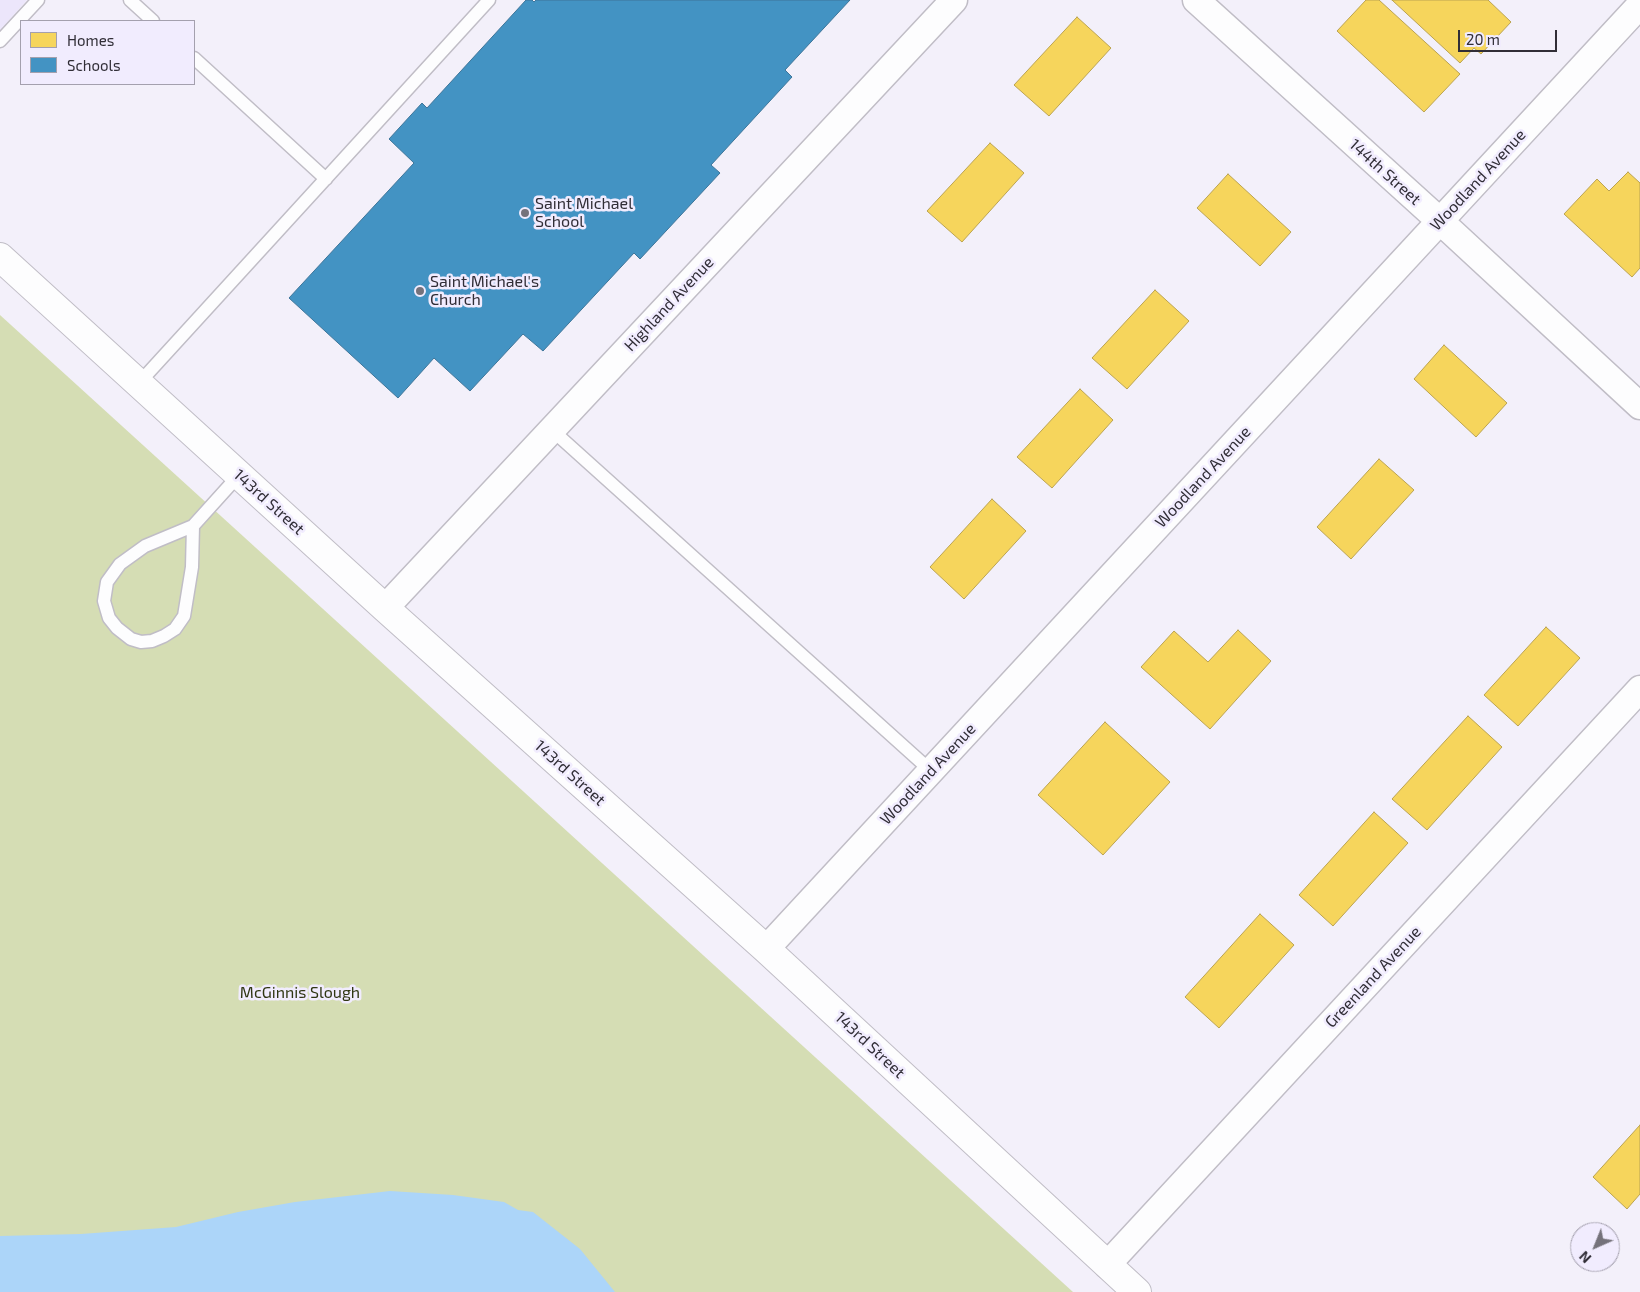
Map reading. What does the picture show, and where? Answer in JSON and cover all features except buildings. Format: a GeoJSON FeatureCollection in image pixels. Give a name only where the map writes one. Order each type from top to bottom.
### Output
{"type":"FeatureCollection","features":[{"type":"Feature","properties":{"kind":"main road","name":"143rd Street"},"geometry":{"type":"LineString","coordinates":[[0,257],[385,608],[766,949],[1137,1292]]}},
{"type":"Feature","properties":{"kind":"street","name":"Highland Avenue"},"geometry":{"type":"LineString","coordinates":[[385,608],[954,0]]}},
{"type":"Feature","properties":{"kind":"street","name":"144th Street"},"geometry":{"type":"LineString","coordinates":[[1196,0],[1440,221],[1640,406]]}},
{"type":"Feature","properties":{"kind":"street","name":"Woodland Avenue"},"geometry":{"type":"LineString","coordinates":[[766,949],[1640,5]]}},
{"type":"Feature","properties":{"kind":"street","name":"Greenland Avenue"},"geometry":{"type":"LineString","coordinates":[[1107,1265],[1640,689]]}},
{"type":"Feature","properties":{"kind":"lane"},"geometry":{"type":"LineString","coordinates":[[0,41],[38,0]]}},
{"type":"Feature","properties":{"kind":"lane"},"geometry":{"type":"LineString","coordinates":[[130,0],[153,20]]}},
{"type":"Feature","properties":{"kind":"lane"},"geometry":{"type":"LineString","coordinates":[[139,383],[489,0]]}},
{"type":"Feature","properties":{"kind":"lane"},"geometry":{"type":"LineString","coordinates":[[195,59],[326,179]]}},
{"type":"Feature","properties":{"kind":"lane"},"geometry":{"type":"LineString","coordinates":[[552,430],[931,772]]}},
{"type":"Feature","properties":{"kind":"lane"},"geometry":{"type":"LineString","coordinates":[[193,526],[192,567],[184,616],[175,629],[152,642],[141,642],[131,639],[117,628],[110,618],[104,601],[107,582],[120,564],[145,546],[193,526],[239,475]]}},
{"type":"Feature","properties":{"kind":"shaded area"},"geometry":{"type":"Polygon","coordinates":[[[0,0],[27,0],[0,30],[0,0]]]}},
{"type":"Feature","properties":{"kind":"green space","name":"McGinnis Slough"},"geometry":{"type":"Polygon","coordinates":[[[0,315],[233,527],[1073,1292],[0,1292],[0,315]]]}},
{"type":"Feature","properties":{"kind":"water"},"geometry":{"type":"Polygon","coordinates":[[[390,1191],[453,1195],[504,1202],[518,1210],[533,1212],[580,1249],[615,1292],[0,1292],[0,1236],[81,1234],[176,1227],[238,1212],[295,1202],[390,1191]]]}},
{"type":"Feature","properties":{"kind":"place","name":"Saint Michael School"},"geometry":{"type":"Point","coordinates":[525,213]}},
{"type":"Feature","properties":{"kind":"place","name":"Saint Michael's Church"},"geometry":{"type":"Point","coordinates":[420,291]}}]}
